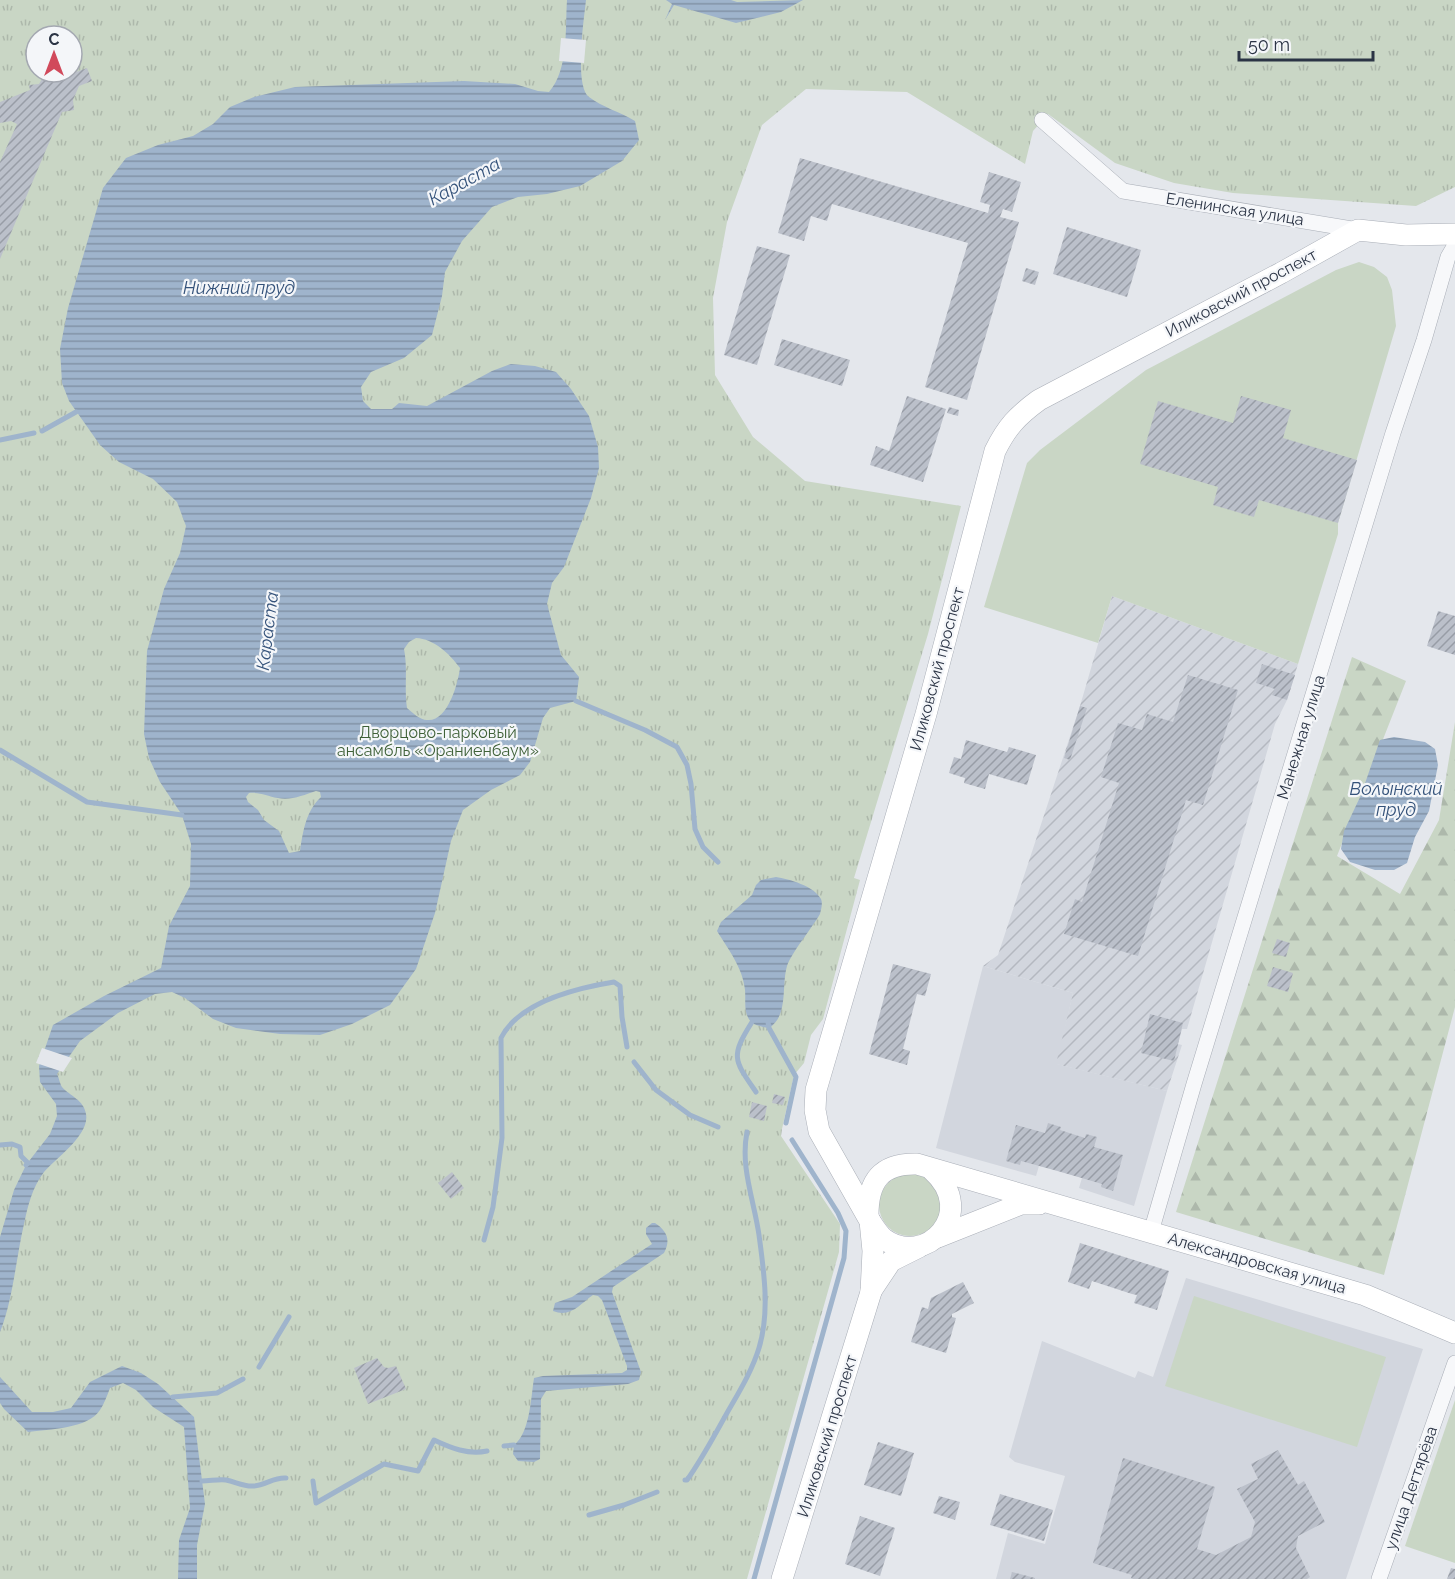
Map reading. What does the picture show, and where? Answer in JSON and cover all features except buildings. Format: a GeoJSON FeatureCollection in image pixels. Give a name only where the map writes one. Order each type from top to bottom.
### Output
{"type":"FeatureCollection","features":[{"type":"Feature","properties":{"kind":"main road","name":"Еленинская улица"},"geometry":{"type":"LineString","coordinates":[[1358,230],[1406,235],[1455,234]]}},
{"type":"Feature","properties":{"kind":"main road","name":"Иликовский проспект"},"geometry":{"type":"LineString","coordinates":[[782,1579],[871,1292],[873,1251],[869,1218],[819,1131],[814,1110],[816,1090],[926,714],[995,451],[1009,426],[1022,412],[1039,400],[1358,230]]}},
{"type":"Feature","properties":{"kind":"main road"},"geometry":{"type":"LineString","coordinates":[[903,1164],[924,1167],[942,1179],[949,1192],[951,1209],[948,1222],[936,1238],[916,1247],[900,1246],[884,1239],[869,1218],[868,1199],[872,1185],[886,1170],[903,1164]]}},
{"type":"Feature","properties":{"kind":"main road","name":"Александровская улица"},"geometry":{"type":"LineString","coordinates":[[924,1167],[1365,1295],[1455,1333]]}},
{"type":"Feature","properties":{"kind":"main road","name":"Александровская улица"},"geometry":{"type":"LineString","coordinates":[[936,1238],[1021,1204],[1054,1204]]}},
{"type":"Feature","properties":{"kind":"main road","name":"Иликовский проспект"},"geometry":{"type":"LineString","coordinates":[[871,1292],[891,1261],[936,1238]]}},
{"type":"Feature","properties":{"kind":"street","name":"Еленинская улица"},"geometry":{"type":"LineString","coordinates":[[1042,120],[1123,191],[1358,230]]}},
{"type":"Feature","properties":{"kind":"street","name":"Манежная улица"},"geometry":{"type":"LineString","coordinates":[[1151,1232],[1393,433],[1424,340],[1448,257],[1455,245]]}},
{"type":"Feature","properties":{"kind":"street","name":"улица Дегтярёва"},"geometry":{"type":"LineString","coordinates":[[1379,1579],[1455,1363]]}},
{"type":"Feature","properties":{"kind":"shaded area"},"geometry":{"type":"Polygon","coordinates":[[[1112,596],[1298,664],[1287,700],[1275,724],[1187,1029],[1182,1029],[1178,1044],[1182,1045],[1167,1091],[1056,1064],[1073,993],[983,966],[998,955],[1080,706],[1112,596]]]}},
{"type":"Feature","properties":{"kind":"shaded area"},"geometry":{"type":"Polygon","coordinates":[[[983,966],[1073,993],[1057,1064],[1167,1091],[1134,1206],[1079,1188],[1082,1178],[1039,1166],[1036,1176],[936,1148],[983,966]]]}},
{"type":"Feature","properties":{"kind":"shaded area"},"geometry":{"type":"Polygon","coordinates":[[[1186,1278],[1423,1349],[1346,1579],[996,1579],[1008,1533],[1045,1544],[1065,1476],[1015,1462],[1009,1457],[1042,1341],[1135,1378],[1138,1371],[1153,1377],[1186,1278]]]}},
{"type":"Feature","properties":{"kind":"green space","name":"Дворцово-парковый ансамбль «Ораниенбаум»"},"geometry":{"type":"Polygon","coordinates":[[[0,0],[1455,0],[1455,187],[1416,206],[1233,193],[1174,183],[1115,163],[1048,114],[1033,131],[1025,164],[907,92],[806,89],[762,125],[727,222],[713,298],[715,375],[753,437],[805,481],[961,506],[928,634],[854,878],[860,880],[823,1019],[811,1035],[804,1063],[794,1075],[782,1129],[781,1136],[840,1224],[839,1252],[747,1579],[0,1579],[0,0]]]}},
{"type":"Feature","properties":{"kind":"green space"},"geometry":{"type":"Polygon","coordinates":[[[1359,262],[1374,267],[1387,277],[1392,290],[1396,326],[1338,523],[1338,534],[1298,664],[1112,596],[1098,643],[984,607],[1027,463],[1040,450],[1146,370],[1336,270],[1359,262]]]}},
{"type":"Feature","properties":{"kind":"green space"},"geometry":{"type":"Polygon","coordinates":[[[1352,657],[1406,681],[1337,856],[1400,894],[1439,820],[1455,722],[1455,1007],[1384,1275],[1176,1212],[1352,657]]]}},
{"type":"Feature","properties":{"kind":"green space"},"geometry":{"type":"Polygon","coordinates":[[[904,1174],[916,1174],[932,1183],[939,1193],[941,1205],[939,1217],[932,1227],[916,1236],[904,1236],[893,1231],[884,1222],[879,1211],[879,1199],[884,1188],[893,1179],[904,1174]]]}},
{"type":"Feature","properties":{"kind":"green space"},"geometry":{"type":"Polygon","coordinates":[[[1194,1296],[1386,1357],[1357,1447],[1165,1386],[1194,1296]]]}},
{"type":"Feature","properties":{"kind":"green space"},"geometry":{"type":"Polygon","coordinates":[[[1455,1400],[1455,1563],[1405,1546],[1455,1400]]]}},
{"type":"Feature","properties":{"kind":"water","name":"Нижний пруд"},"geometry":{"type":"Polygon","coordinates":[[[567,0],[586,0],[581,52],[584,90],[594,101],[635,121],[639,140],[622,161],[580,186],[547,194],[518,197],[492,207],[462,241],[445,272],[442,296],[432,335],[404,358],[371,372],[361,387],[363,401],[371,409],[392,409],[399,403],[427,406],[492,371],[511,364],[535,366],[556,372],[571,389],[589,416],[598,447],[599,468],[591,498],[564,567],[552,583],[547,604],[561,655],[579,677],[576,701],[550,708],[543,718],[530,762],[520,775],[491,790],[463,810],[451,841],[435,913],[416,969],[390,1005],[352,1024],[320,1035],[280,1034],[236,1028],[213,1019],[185,998],[172,992],[155,994],[118,1013],[80,1041],[57,1074],[62,1087],[83,1105],[86,1122],[78,1138],[44,1172],[33,1190],[8,1306],[0,1332],[0,1237],[14,1190],[26,1165],[50,1134],[57,1116],[56,1104],[40,1082],[39,1066],[53,1025],[104,996],[161,968],[169,926],[190,886],[191,844],[182,815],[160,782],[149,758],[144,734],[147,651],[164,589],[180,553],[186,526],[177,502],[153,479],[119,462],[100,445],[69,401],[62,383],[60,349],[68,308],[103,188],[126,158],[158,145],[193,136],[213,124],[230,107],[254,97],[295,87],[464,81],[515,84],[549,92],[560,72],[563,60],[567,0]],[[416,638],[404,649],[407,708],[422,719],[434,719],[441,715],[451,700],[460,668],[441,648],[429,641],[416,638]],[[316,791],[287,799],[253,793],[249,793],[246,797],[264,820],[279,831],[289,853],[300,851],[309,815],[321,797],[320,792],[316,791]]]}},
{"type":"Feature","properties":{"kind":"water"},"geometry":{"type":"Polygon","coordinates":[[[666,0],[731,0],[737,2],[803,0],[781,12],[736,23],[674,5],[665,20],[672,4],[666,0]]]}},
{"type":"Feature","properties":{"kind":"water","name":"Волынский пруд"},"geometry":{"type":"Polygon","coordinates":[[[1394,737],[1425,742],[1435,749],[1438,765],[1429,811],[1415,837],[1407,863],[1394,870],[1375,870],[1350,862],[1341,849],[1344,831],[1361,795],[1380,740],[1394,737]]]}},
{"type":"Feature","properties":{"kind":"water"},"geometry":{"type":"Polygon","coordinates":[[[776,877],[794,881],[813,890],[821,899],[822,905],[820,914],[787,966],[782,1008],[779,1016],[769,1028],[755,1024],[748,1018],[744,982],[734,959],[717,931],[721,922],[752,895],[761,880],[776,877]]]}},
{"type":"Feature","properties":{"kind":"water"},"geometry":{"type":"Polygon","coordinates":[[[652,1223],[659,1226],[667,1236],[664,1253],[613,1287],[612,1292],[641,1372],[639,1380],[628,1384],[546,1391],[541,1399],[540,1459],[534,1462],[518,1461],[513,1454],[514,1445],[527,1424],[534,1378],[622,1373],[627,1370],[602,1300],[598,1296],[593,1295],[565,1313],[553,1311],[555,1303],[572,1297],[652,1244],[646,1234],[646,1228],[652,1223]]]}},
{"type":"Feature","properties":{"kind":"water"},"geometry":{"type":"Polygon","coordinates":[[[122,1366],[141,1373],[158,1384],[194,1417],[205,1504],[197,1545],[197,1579],[178,1579],[179,1540],[190,1508],[184,1427],[153,1407],[136,1390],[123,1383],[110,1388],[101,1408],[87,1421],[57,1429],[28,1432],[0,1403],[0,1377],[32,1412],[53,1412],[71,1408],[90,1382],[122,1366]]]}},
{"type":"Feature","properties":{"kind":"pier"},"geometry":{"type":"Polygon","coordinates":[[[561,38],[586,40],[584,63],[559,61],[561,38]]]}},
{"type":"Feature","properties":{"kind":"pier"},"geometry":{"type":"Polygon","coordinates":[[[42,1048],[72,1058],[63,1072],[36,1063],[42,1048]]]}},
{"type":"Feature","properties":{"kind":"waterway"},"geometry":{"type":"LineString","coordinates":[[42,431],[76,412]]}},
{"type":"Feature","properties":{"kind":"waterway"},"geometry":{"type":"LineString","coordinates":[[0,440],[34,433]]}},
{"type":"Feature","properties":{"kind":"waterway"},"geometry":{"type":"LineString","coordinates":[[576,701],[645,730],[677,747],[687,765],[695,829],[703,847],[718,862]]}},
{"type":"Feature","properties":{"kind":"waterway"},"geometry":{"type":"LineString","coordinates":[[0,750],[87,802],[182,815]]}},
{"type":"Feature","properties":{"kind":"waterway"},"geometry":{"type":"LineString","coordinates":[[484,1240],[493,1207],[502,1138],[501,1038],[521,1015],[535,1006],[583,988],[614,982],[620,986],[627,1047]]}},
{"type":"Feature","properties":{"kind":"waterway"},"geometry":{"type":"LineString","coordinates":[[752,1022],[740,1043],[738,1058],[739,1065],[756,1092]]}},
{"type":"Feature","properties":{"kind":"waterway"},"geometry":{"type":"LineString","coordinates":[[768,1022],[769,1028],[796,1077],[786,1123]]}},
{"type":"Feature","properties":{"kind":"waterway"},"geometry":{"type":"LineString","coordinates":[[634,1062],[656,1090],[690,1115],[718,1127]]}},
{"type":"Feature","properties":{"kind":"waterway"},"geometry":{"type":"LineString","coordinates":[[685,1480],[703,1456],[745,1381],[756,1357],[762,1334],[765,1306],[764,1278],[759,1235],[746,1171],[747,1132]]}},
{"type":"Feature","properties":{"kind":"waterway"},"geometry":{"type":"LineString","coordinates":[[754,1579],[844,1258],[846,1231],[838,1213],[792,1140]]}},
{"type":"Feature","properties":{"kind":"waterway"},"geometry":{"type":"LineString","coordinates":[[0,1145],[12,1144],[20,1147],[21,1156],[28,1163],[26,1165]]}},
{"type":"Feature","properties":{"kind":"waterway"},"geometry":{"type":"LineString","coordinates":[[259,1367],[289,1317]]}},
{"type":"Feature","properties":{"kind":"waterway"},"geometry":{"type":"LineString","coordinates":[[173,1397],[217,1393],[243,1379]]}},
{"type":"Feature","properties":{"kind":"waterway"},"geometry":{"type":"LineString","coordinates":[[313,1481],[316,1503],[384,1464],[418,1471],[434,1440],[466,1451],[487,1451]]}},
{"type":"Feature","properties":{"kind":"waterway"},"geometry":{"type":"LineString","coordinates":[[504,1446],[514,1445]]}},
{"type":"Feature","properties":{"kind":"waterway"},"geometry":{"type":"LineString","coordinates":[[202,1481],[226,1480],[254,1486],[286,1478]]}},
{"type":"Feature","properties":{"kind":"waterway"},"geometry":{"type":"LineString","coordinates":[[589,1515],[657,1492]]}},
{"type":"Feature","properties":{"kind":"water label","name":"Караста"},"geometry":{"type":"Point","coordinates":[464,181]}},
{"type":"Feature","properties":{"kind":"water label","name":"Караста"},"geometry":{"type":"Point","coordinates":[267,631]}}]}
